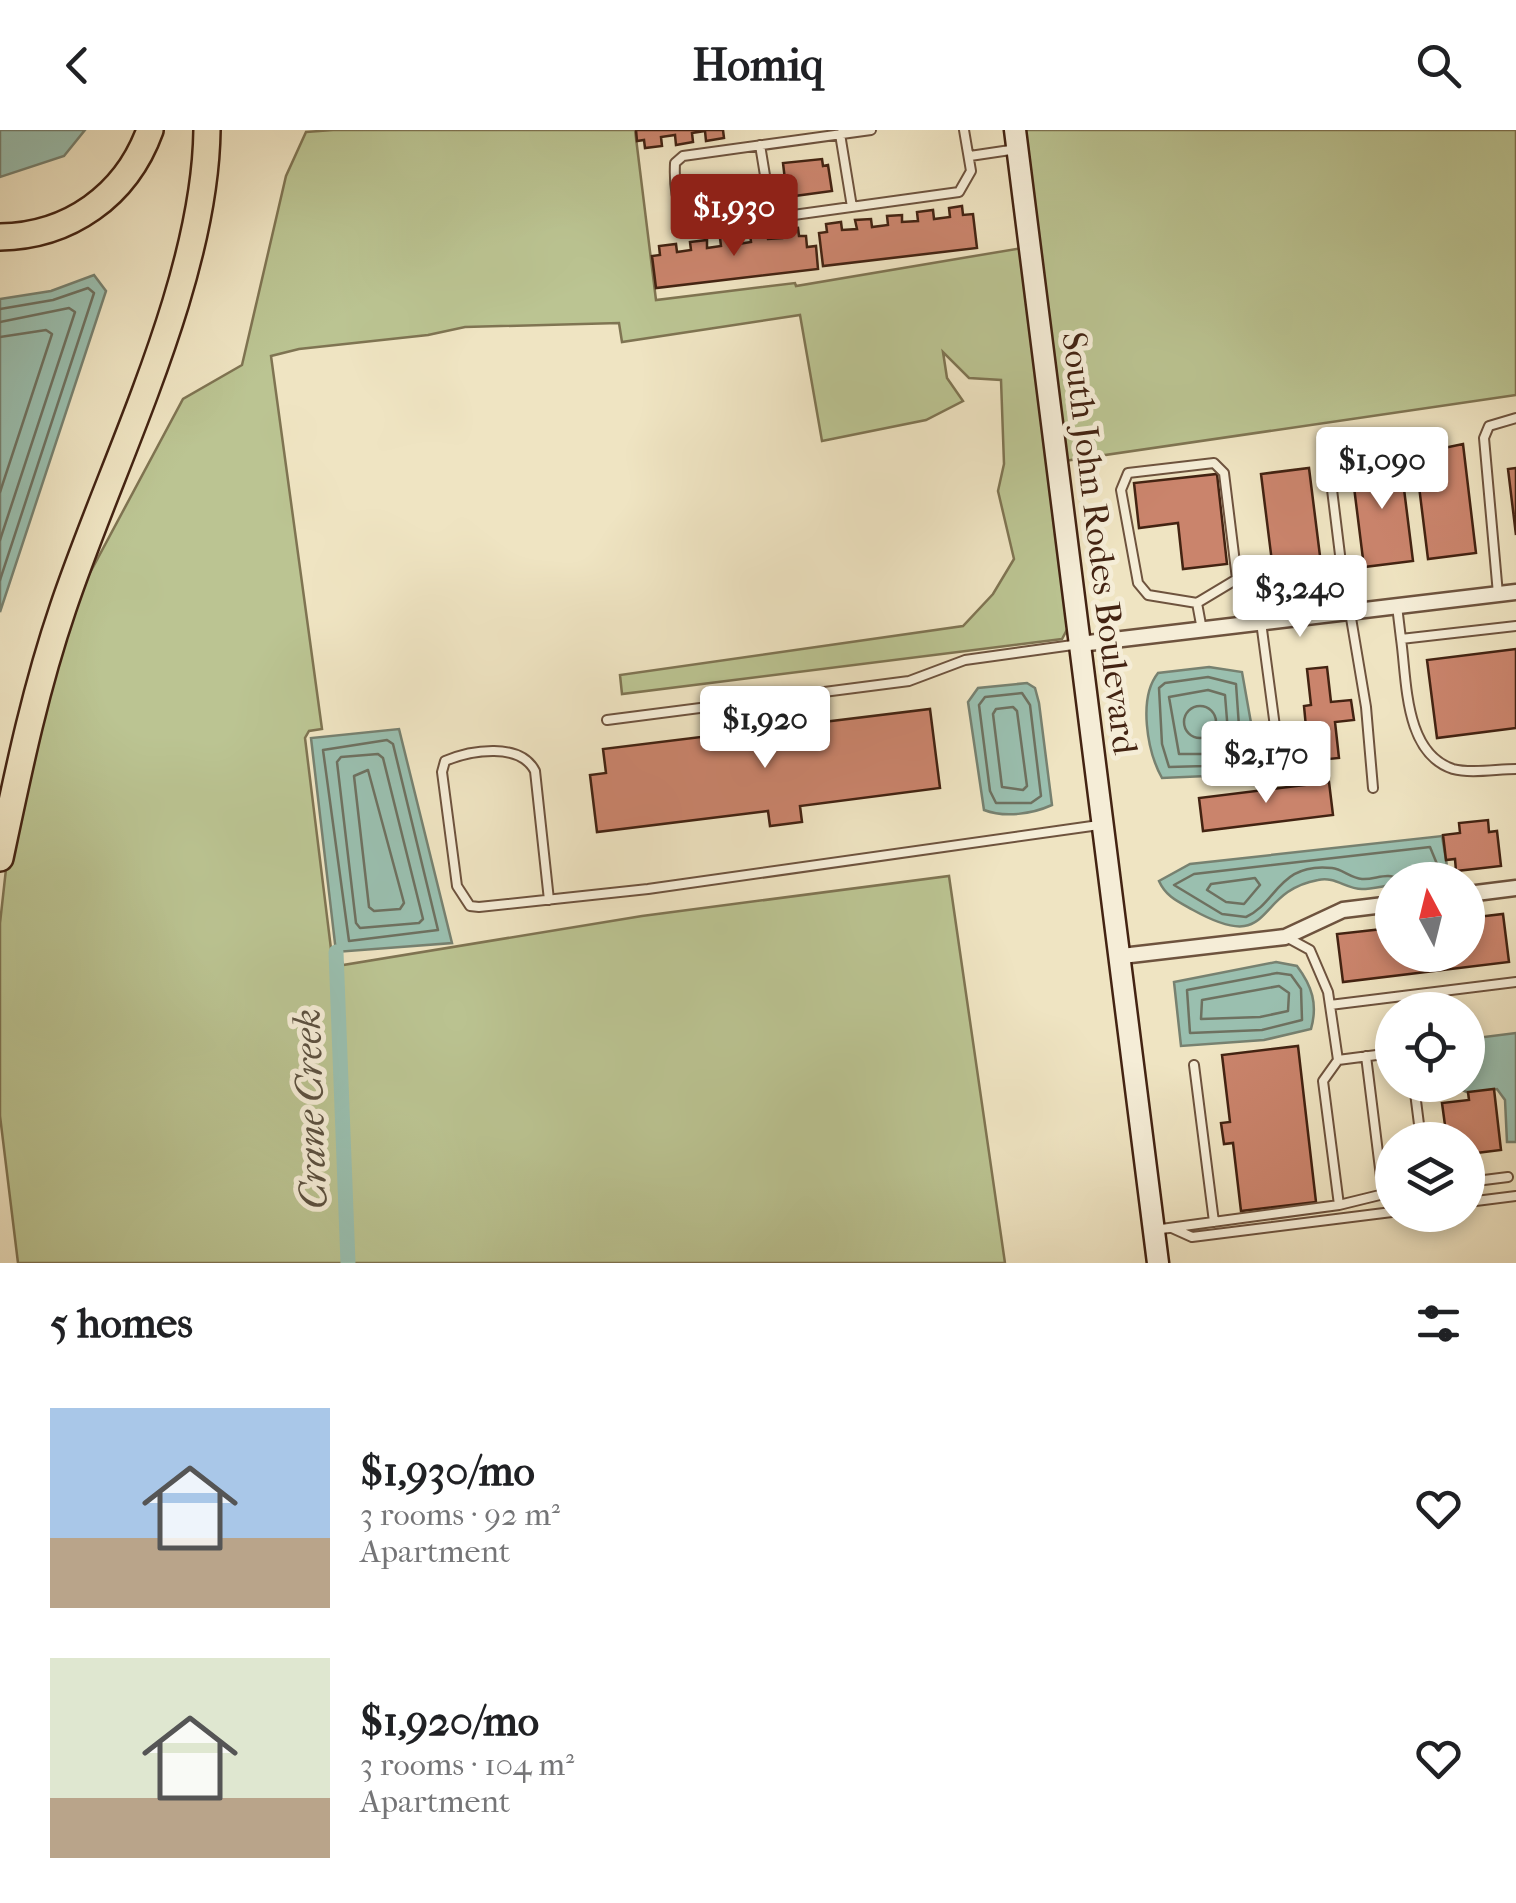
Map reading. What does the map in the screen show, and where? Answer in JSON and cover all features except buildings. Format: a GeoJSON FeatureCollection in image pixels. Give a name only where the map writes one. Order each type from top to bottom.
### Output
{"type":"FeatureCollection","features":[{"type":"Feature","properties":{"kind":"highway"},"geometry":{"type":"LineString","coordinates":[[0,238],[58,229],[84,216],[130,169],[150,130]]}},
{"type":"Feature","properties":{"kind":"highway"},"geometry":{"type":"LineString","coordinates":[[0,858],[28,724],[63,608],[193,245],[207,130]]}},
{"type":"Feature","properties":{"kind":"main road","name":"South John Rodes Boulevard"},"geometry":{"type":"LineString","coordinates":[[1016,140],[1104,824],[1163,1229],[1158,1263]]}},
{"type":"Feature","properties":{"kind":"street"},"geometry":{"type":"LineString","coordinates":[[1080,644],[1516,592]]}},
{"type":"Feature","properties":{"kind":"street"},"geometry":{"type":"LineString","coordinates":[[1485,892],[1516,888]]}},
{"type":"Feature","properties":{"kind":"street"},"geometry":{"type":"LineString","coordinates":[[1122,956],[1286,937],[1343,910],[1375,906]]}},
{"type":"Feature","properties":{"kind":"lane"},"geometry":{"type":"LineString","coordinates":[[871,130],[683,156],[675,162],[674,173],[688,224],[700,228],[959,192],[969,181],[970,156],[964,130]]}},
{"type":"Feature","properties":{"kind":"lane"},"geometry":{"type":"LineString","coordinates":[[840,134],[852,207]]}},
{"type":"Feature","properties":{"kind":"lane"},"geometry":{"type":"LineString","coordinates":[[970,156],[1016,140]]}},
{"type":"Feature","properties":{"kind":"lane"},"geometry":{"type":"LineString","coordinates":[[760,145],[772,218]]}},
{"type":"Feature","properties":{"kind":"lane"},"geometry":{"type":"LineString","coordinates":[[1498,594],[1484,438],[1488,426],[1516,418]]}},
{"type":"Feature","properties":{"kind":"lane"},"geometry":{"type":"LineString","coordinates":[[1329,465],[1366,706],[1373,788]]}},
{"type":"Feature","properties":{"kind":"lane"},"geometry":{"type":"LineString","coordinates":[[1220,466],[1237,579],[1197,602],[1148,595],[1138,583],[1121,490],[1128,473],[1220,466]]}},
{"type":"Feature","properties":{"kind":"lane"},"geometry":{"type":"LineString","coordinates":[[1197,602],[1202,630]]}},
{"type":"Feature","properties":{"kind":"lane"},"geometry":{"type":"LineString","coordinates":[[1397,606],[1413,724],[1432,758],[1456,770],[1516,769]]}},
{"type":"Feature","properties":{"kind":"lane"},"geometry":{"type":"LineString","coordinates":[[1261,622],[1282,779]]}},
{"type":"Feature","properties":{"kind":"lane"},"geometry":{"type":"LineString","coordinates":[[1401,639],[1516,626]]}},
{"type":"Feature","properties":{"kind":"lane"},"geometry":{"type":"LineString","coordinates":[[607,720],[909,682],[965,660],[1080,644]]}},
{"type":"Feature","properties":{"kind":"lane"},"geometry":{"type":"LineString","coordinates":[[549,900],[535,771],[530,761],[508,752],[445,762],[442,772],[457,886],[463,899],[479,908],[549,900],[1104,824]]}},
{"type":"Feature","properties":{"kind":"lane"},"geometry":{"type":"LineString","coordinates":[[1286,937],[1310,950],[1330,1005],[1338,1060]]}},
{"type":"Feature","properties":{"kind":"lane"},"geometry":{"type":"LineString","coordinates":[[1330,1005],[1516,982]]}},
{"type":"Feature","properties":{"kind":"lane"},"geometry":{"type":"LineString","coordinates":[[1339,1204],[1323,1080],[1338,1060],[1375,1055]]}},
{"type":"Feature","properties":{"kind":"lane"},"geometry":{"type":"LineString","coordinates":[[1366,1056],[1377,1122]]}},
{"type":"Feature","properties":{"kind":"lane"},"geometry":{"type":"LineString","coordinates":[[1194,1064],[1214,1222]]}},
{"type":"Feature","properties":{"kind":"lane"},"geometry":{"type":"LineString","coordinates":[[1485,1180],[1508,1177]]}},
{"type":"Feature","properties":{"kind":"lane"},"geometry":{"type":"LineString","coordinates":[[1163,1229],[1375,1196]]}},
{"type":"Feature","properties":{"kind":"lane"},"geometry":{"type":"LineString","coordinates":[[1485,1200],[1516,1196]]}},
{"type":"Feature","properties":{"kind":"lane"},"geometry":{"type":"LineString","coordinates":[[1163,1229],[1192,1237],[1375,1214]]}},
{"type":"Feature","properties":{"kind":"shaded area"},"geometry":{"type":"Polygon","coordinates":[[[635,130],[656,300],[795,283],[796,286],[1022,248],[1070,624],[1062,639],[622,694],[620,675],[963,626],[993,594],[1014,559],[998,491],[1004,464],[1001,380],[969,378],[943,352],[947,378],[963,401],[926,420],[822,441],[800,315],[622,342],[619,323],[465,327],[271,356],[322,729],[309,731],[305,738],[332,957],[341,959],[343,965],[642,916],[949,876],[1005,1263],[18,1263],[0,1116],[0,923],[7,860],[69,612],[183,399],[242,365],[286,176],[306,132],[635,130]]]}},
{"type":"Feature","properties":{"kind":"shaded area"},"geometry":{"type":"Polygon","coordinates":[[[1022,130],[1516,130],[1516,395],[1064,461],[1022,130]]]}},
{"type":"Feature","properties":{"kind":"water"},"geometry":{"type":"Polygon","coordinates":[[[0,130],[85,130],[64,156],[0,177],[0,130]]]}},
{"type":"Feature","properties":{"kind":"water"},"geometry":{"type":"Polygon","coordinates":[[[94,275],[106,291],[0,612],[0,299],[51,291],[94,275]]]}},
{"type":"Feature","properties":{"kind":"water"},"geometry":{"type":"Polygon","coordinates":[[[1209,667],[1242,672],[1253,734],[1250,765],[1207,776],[1162,778],[1152,754],[1147,725],[1152,684],[1158,673],[1209,667]]]}},
{"type":"Feature","properties":{"kind":"water"},"geometry":{"type":"Polygon","coordinates":[[[1027,683],[1035,688],[1039,703],[1052,805],[1018,814],[984,810],[968,702],[978,688],[1027,683]]]}},
{"type":"Feature","properties":{"kind":"water"},"geometry":{"type":"Polygon","coordinates":[[[399,729],[452,943],[336,952],[311,738],[399,729]]]}},
{"type":"Feature","properties":{"kind":"water"},"geometry":{"type":"Polygon","coordinates":[[[1442,836],[1446,862],[1375,862],[1375,887],[1362,889],[1318,880],[1282,896],[1252,924],[1238,926],[1219,922],[1183,904],[1162,887],[1159,881],[1190,864],[1442,836]]]}},
{"type":"Feature","properties":{"kind":"water"},"geometry":{"type":"Polygon","coordinates":[[[1276,962],[1297,966],[1306,981],[1314,1003],[1311,1029],[1264,1040],[1181,1046],[1174,982],[1276,962]]]}},
{"type":"Feature","properties":{"kind":"water"},"geometry":{"type":"Polygon","coordinates":[[[1516,1033],[1516,1142],[1507,1142],[1505,1100],[1497,1089],[1485,1091],[1485,1037],[1516,1033]]]}},
{"type":"Feature","properties":{"kind":"waterway","name":"Crane Creek"},"geometry":{"type":"LineString","coordinates":[[336,952],[348,1263]]}}]}
